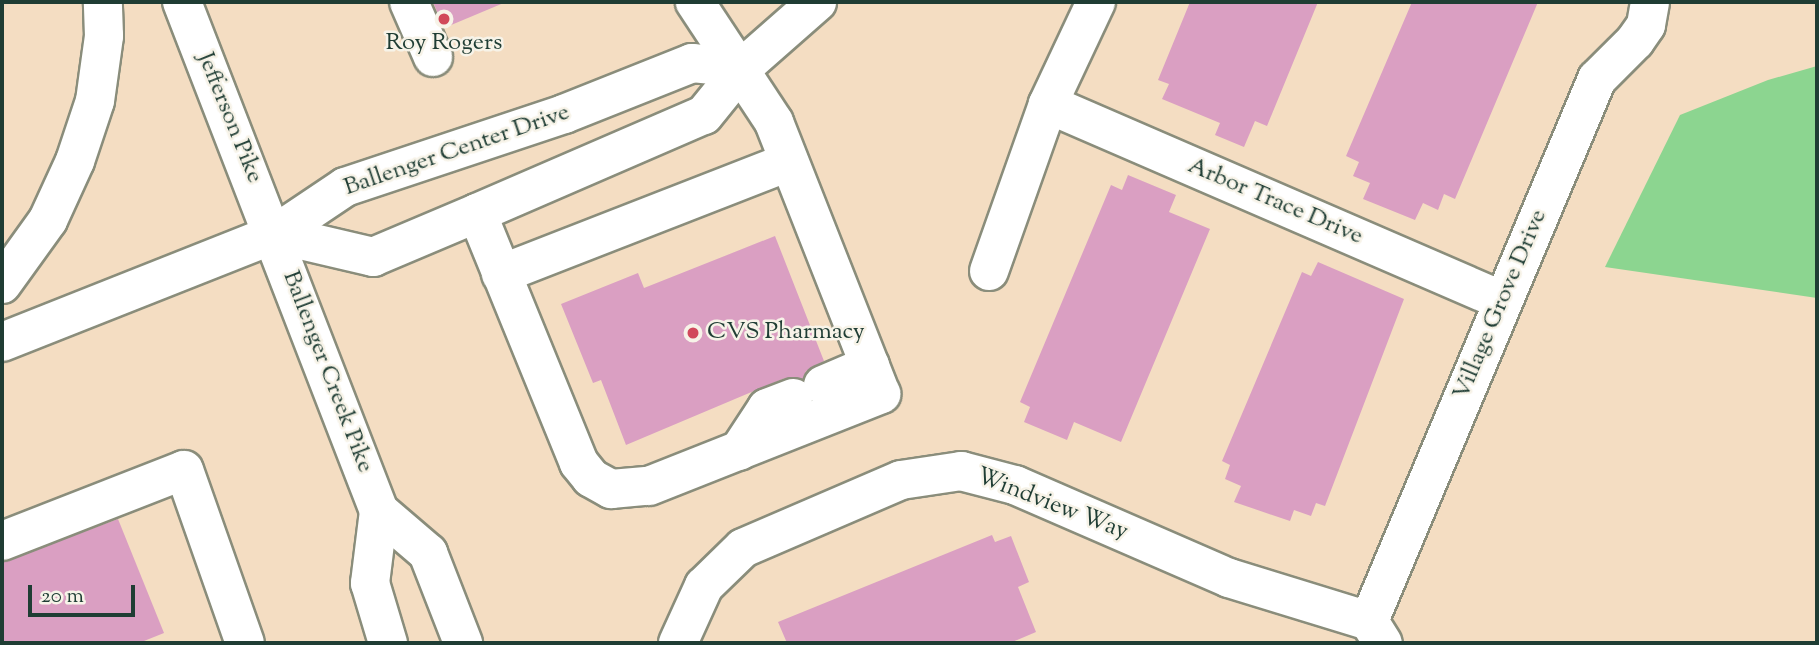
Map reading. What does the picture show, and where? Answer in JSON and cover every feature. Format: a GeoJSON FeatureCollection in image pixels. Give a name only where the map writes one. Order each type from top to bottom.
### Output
{"type":"FeatureCollection","features":[{"type":"Feature","properties":{"kind":"main road"},"geometry":{"type":"LineString","coordinates":[[2,284],[48,220],[75,161],[95,101],[104,36],[103,2]]}},
{"type":"Feature","properties":{"kind":"main road","name":"Jefferson Pike"},"geometry":{"type":"LineString","coordinates":[[182,2],[275,234]]}},
{"type":"Feature","properties":{"kind":"main road"},"geometry":{"type":"LineString","coordinates":[[410,2],[433,57]]}},
{"type":"Feature","properties":{"kind":"main road"},"geometry":{"type":"LineString","coordinates":[[477,213],[579,463],[591,478],[611,489],[649,486],[881,394],[774,122],[742,68],[695,2]]}},
{"type":"Feature","properties":{"kind":"main road"},"geometry":{"type":"LineString","coordinates":[[275,234],[373,257],[477,213],[704,115],[742,68],[817,2]]}},
{"type":"Feature","properties":{"kind":"main road"},"geometry":{"type":"LineString","coordinates":[[989,271],[1048,104],[1096,2]]}},
{"type":"Feature","properties":{"kind":"main road","name":"Village Grove Drive"},"geometry":{"type":"LineString","coordinates":[[1376,632],[1502,300],[1597,79],[1635,41],[1646,24],[1650,2]]}},
{"type":"Feature","properties":{"kind":"main road","name":"Ballenger Center Drive"},"geometry":{"type":"LineString","coordinates":[[2,342],[275,234],[345,187],[564,114],[692,63],[742,68]]}},
{"type":"Feature","properties":{"kind":"main road","name":"Arbor Trace Drive"},"geometry":{"type":"LineString","coordinates":[[1048,104],[1502,300]]}},
{"type":"Feature","properties":{"kind":"main road"},"geometry":{"type":"LineString","coordinates":[[501,274],[789,162]]}},
{"type":"Feature","properties":{"kind":"main road","name":"Ballenger Creek Pike"},"geometry":{"type":"LineString","coordinates":[[275,234],[379,511],[369,583],[388,643]]}},
{"type":"Feature","properties":{"kind":"main road"},"geometry":{"type":"LineString","coordinates":[[739,451],[767,408],[870,365]]}},
{"type":"Feature","properties":{"kind":"main road"},"geometry":{"type":"LineString","coordinates":[[2,541],[184,470],[245,643]]}},
{"type":"Feature","properties":{"kind":"main road","name":"Windview Way"},"geometry":{"type":"LineString","coordinates":[[678,643],[704,586],[743,548],[901,480],[939,471],[989,476],[1229,578],[1376,632]]}},
{"type":"Feature","properties":{"kind":"main road","name":"Ballenger Creek Pike"},"geometry":{"type":"LineString","coordinates":[[379,511],[428,553],[463,643]]}},
{"type":"Feature","properties":{"kind":"green space"},"geometry":{"type":"Polygon","coordinates":[[[1817,66],[1817,298],[1605,267],[1680,115],[1768,80],[1817,66]]]}},
{"type":"Feature","properties":{"kind":"building","name":"Roy Rogers"},"geometry":{"type":"Polygon","coordinates":[[[433,2],[506,2],[444,28],[433,2]]]}},
{"type":"Feature","properties":{"kind":"building"},"geometry":{"type":"Polygon","coordinates":[[[1190,2],[1318,2],[1267,126],[1255,121],[1244,147],[1215,135],[1220,123],[1162,99],[1169,84],[1158,80],[1190,2]]]}},
{"type":"Feature","properties":{"kind":"building"},"geometry":{"type":"Polygon","coordinates":[[[1412,2],[1538,2],[1455,199],[1444,194],[1438,210],[1423,203],[1415,220],[1363,199],[1370,183],[1353,176],[1359,162],[1346,156],[1412,2]]]}},
{"type":"Feature","properties":{"kind":"building"},"geometry":{"type":"Polygon","coordinates":[[[1128,175],[1176,195],[1169,212],[1210,229],[1121,442],[1074,422],[1067,440],[1024,422],[1030,407],[1020,402],[1111,185],[1122,190],[1128,175]]]}},
{"type":"Feature","properties":{"kind":"building","name":"CVS Pharmacy"},"geometry":{"type":"Polygon","coordinates":[[[775,236],[824,361],[806,371],[803,379],[785,378],[626,445],[601,380],[593,383],[561,304],[638,273],[644,288],[775,236]]]}},
{"type":"Feature","properties":{"kind":"building"},"geometry":{"type":"Polygon","coordinates":[[[1318,262],[1404,299],[1325,506],[1316,503],[1311,516],[1294,510],[1290,521],[1234,502],[1241,486],[1225,479],[1230,465],[1222,461],[1302,272],[1311,276],[1318,262]]]}},
{"type":"Feature","properties":{"kind":"building"},"geometry":{"type":"Polygon","coordinates":[[[118,519],[164,633],[139,643],[2,643],[2,562],[118,519]]]}},
{"type":"Feature","properties":{"kind":"building"},"geometry":{"type":"Polygon","coordinates":[[[992,535],[995,542],[1011,536],[1029,582],[1018,587],[1036,632],[1010,643],[787,643],[778,622],[992,535]]]}},
{"type":"Feature","properties":{"kind":"place","name":"Roy Rogers"},"geometry":{"type":"Point","coordinates":[444,19]}},
{"type":"Feature","properties":{"kind":"place","name":"CVS Pharmacy"},"geometry":{"type":"Point","coordinates":[693,333]}}]}
